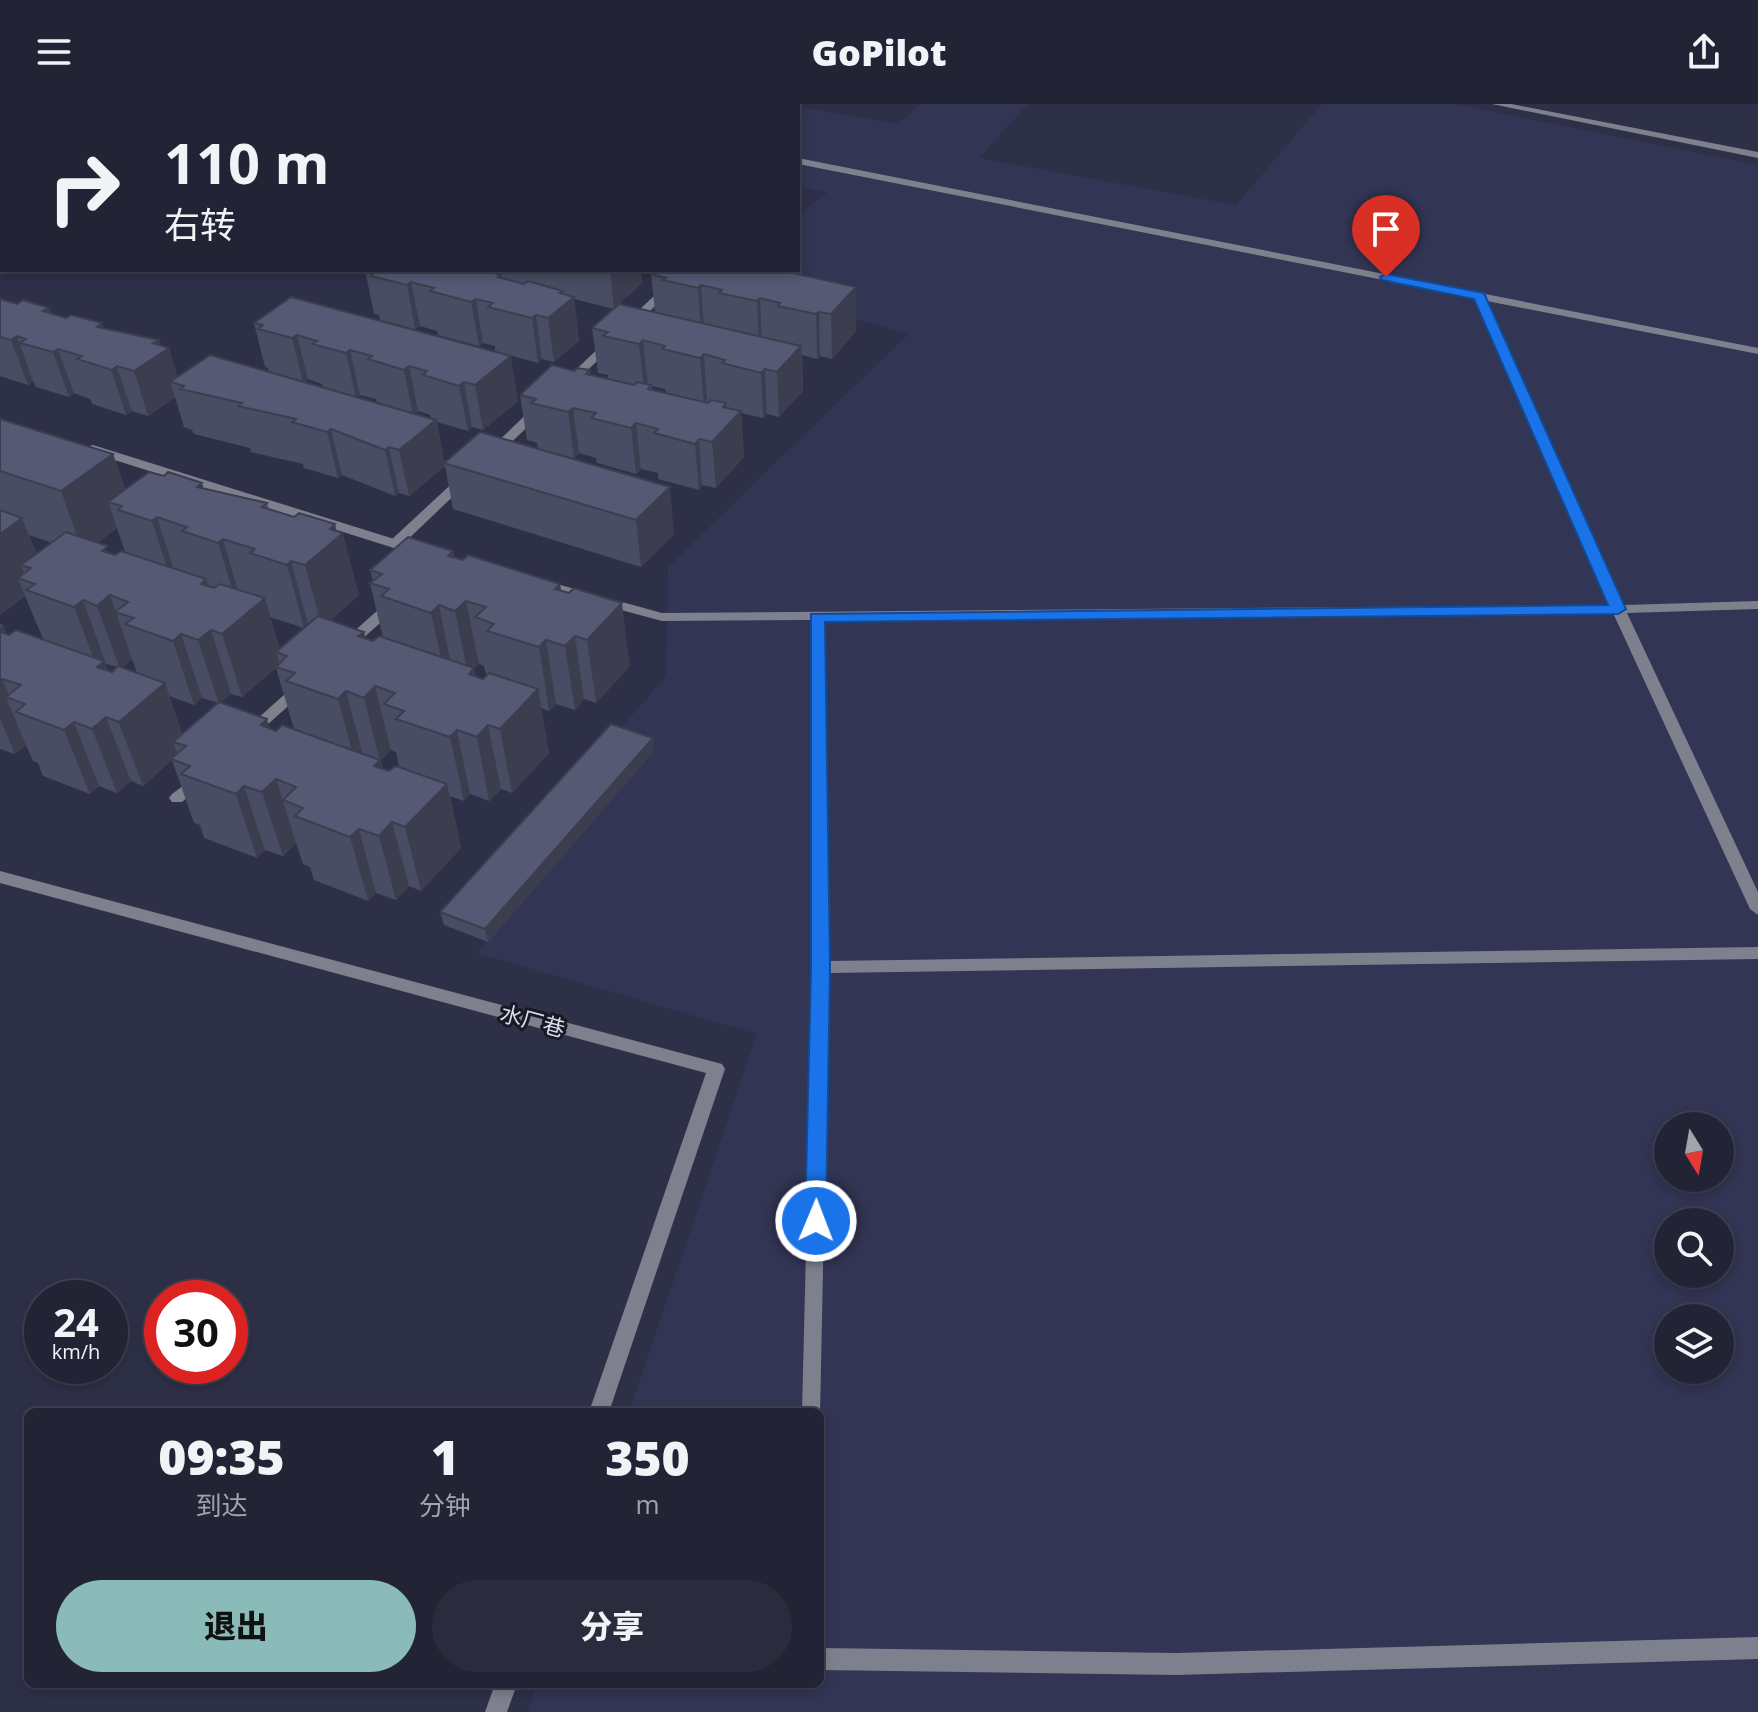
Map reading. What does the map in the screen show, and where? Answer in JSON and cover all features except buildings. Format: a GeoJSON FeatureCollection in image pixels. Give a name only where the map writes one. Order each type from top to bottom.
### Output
{"type":"FeatureCollection","features":[{"type":"Feature","properties":{"kind":"street"},"geometry":{"type":"LineString","coordinates":[[1497,104],[1758,155]]}},
{"type":"Feature","properties":{"kind":"street"},"geometry":{"type":"LineString","coordinates":[[800,161],[1758,351]]}},
{"type":"Feature","properties":{"kind":"street"},"geometry":{"type":"LineString","coordinates":[[485,460],[686,272]]}},
{"type":"Feature","properties":{"kind":"street"},"geometry":{"type":"LineString","coordinates":[[1479,296],[1618,609],[1758,909]]}},
{"type":"Feature","properties":{"kind":"street"},"geometry":{"type":"LineString","coordinates":[[76,444],[432,555]]}},
{"type":"Feature","properties":{"kind":"street"},"geometry":{"type":"LineString","coordinates":[[395,544],[474,470]]}},
{"type":"Feature","properties":{"kind":"street"},"geometry":{"type":"LineString","coordinates":[[531,582],[662,617],[1618,609],[1758,605]]}},
{"type":"Feature","properties":{"kind":"street"},"geometry":{"type":"LineString","coordinates":[[340,652],[409,589]]}},
{"type":"Feature","properties":{"kind":"street"},"geometry":{"type":"LineString","coordinates":[[812,1408],[821,967],[817,617]]}},
{"type":"Feature","properties":{"kind":"street"},"geometry":{"type":"LineString","coordinates":[[235,746],[316,673]]}},
{"type":"Feature","properties":{"kind":"street"},"geometry":{"type":"LineString","coordinates":[[177,798],[212,767]]}},
{"type":"Feature","properties":{"kind":"street","name":"水厂巷"},"geometry":{"type":"LineString","coordinates":[[0,877],[716,1069],[600,1408]]}},
{"type":"Feature","properties":{"kind":"street"},"geometry":{"type":"LineString","coordinates":[[821,967],[1758,953]]}},
{"type":"Feature","properties":{"kind":"street"},"geometry":{"type":"LineString","coordinates":[[824,1659],[1176,1664],[1758,1648]]}},
{"type":"Feature","properties":{"kind":"street"},"geometry":{"type":"LineString","coordinates":[[496,1712],[505,1688]]}},
{"type":"Feature","properties":{"kind":"shaded area"},"geometry":{"type":"Polygon","coordinates":[[[920,104],[1028,104],[979,158],[1236,205],[1322,104],[1456,104],[1758,165],[1758,1712],[528,1712],[536,1688],[824,1688],[824,1408],[630,1408],[757,1034],[476,953],[654,751],[613,737],[666,676],[668,567],[908,334],[715,279],[724,272],[800,272],[800,213],[827,193],[800,186],[800,107],[899,124],[920,104]]]}},
{"type":"Feature","properties":{"kind":"route"},"geometry":{"type":"LineString","coordinates":[[816,1221],[821,967],[817,617],[1618,609],[1479,296],[1386,277]]}}]}
